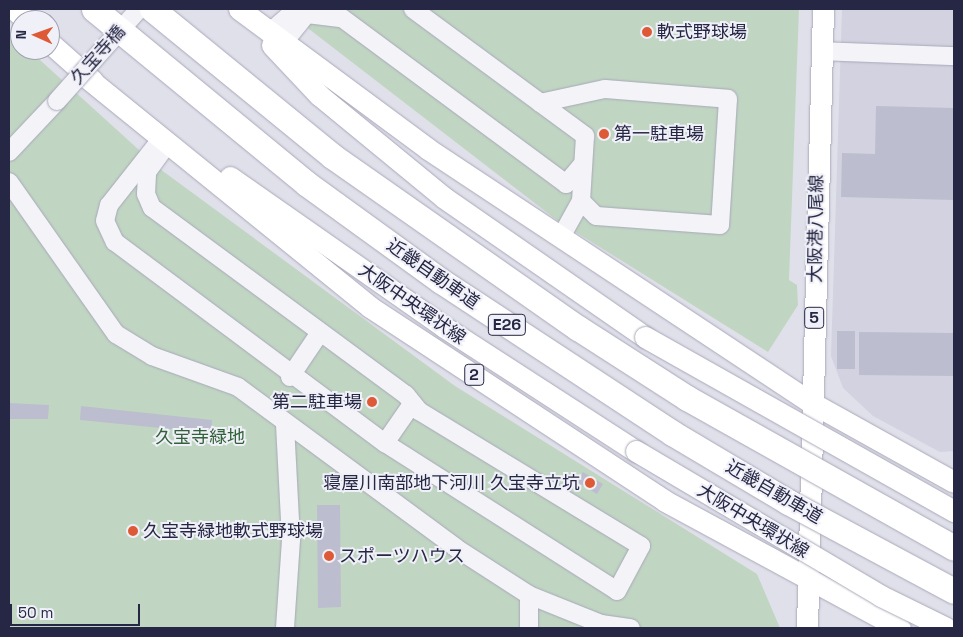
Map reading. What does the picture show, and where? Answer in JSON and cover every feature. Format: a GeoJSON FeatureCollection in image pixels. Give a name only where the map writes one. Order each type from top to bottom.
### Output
{"type":"FeatureCollection","features":[{"type":"Feature","properties":{"kind":"highway","name":"近畿自動車道"},"geometry":{"type":"LineString","coordinates":[[94,9],[307,184],[441,281],[681,438],[954,591]]}},
{"type":"Feature","properties":{"kind":"highway","name":"近畿自動車道"},"geometry":{"type":"LineString","coordinates":[[152,9],[332,156],[578,328],[696,403],[954,548]]}},
{"type":"Feature","properties":{"kind":"main road"},"geometry":{"type":"LineString","coordinates":[[238,9],[428,149],[812,404],[954,482]]}},
{"type":"Feature","properties":{"kind":"main road"},"geometry":{"type":"LineString","coordinates":[[238,9],[319,95],[443,197],[645,337],[954,511]]}},
{"type":"Feature","properties":{"kind":"main road","name":"大阪港八尾線"},"geometry":{"type":"LineString","coordinates":[[807,628],[823,9]]}},
{"type":"Feature","properties":{"kind":"main road","name":"大阪中央環状線"},"geometry":{"type":"LineString","coordinates":[[60,53],[80,72],[444,327],[636,451],[881,596],[946,628]]}},
{"type":"Feature","properties":{"kind":"main road","name":"2"},"geometry":{"type":"LineString","coordinates":[[80,72],[370,306],[665,502],[807,581],[900,628]]}},
{"type":"Feature","properties":{"kind":"street","name":"久宝寺橋"},"geometry":{"type":"LineString","coordinates":[[9,152],[140,9]]}},
{"type":"Feature","properties":{"kind":"street"},"geometry":{"type":"LineString","coordinates":[[277,37],[296,9]]}},
{"type":"Feature","properties":{"kind":"street"},"geometry":{"type":"LineString","coordinates":[[413,9],[584,136],[581,201],[561,237]]}},
{"type":"Feature","properties":{"kind":"street"},"geometry":{"type":"LineString","coordinates":[[277,37],[307,14],[342,18],[566,184],[583,164]]}},
{"type":"Feature","properties":{"kind":"street"},"geometry":{"type":"LineString","coordinates":[[821,51],[954,56]]}},
{"type":"Feature","properties":{"kind":"street"},"geometry":{"type":"LineString","coordinates":[[540,103],[605,89],[728,99],[720,225],[596,216],[581,201]]}},
{"type":"Feature","properties":{"kind":"street"},"geometry":{"type":"LineString","coordinates":[[165,141],[147,172],[145,186],[152,208],[412,404],[641,546],[617,591],[385,443],[290,377],[110,236],[104,221],[108,205],[165,141]]}},
{"type":"Feature","properties":{"kind":"street"},"geometry":{"type":"LineString","coordinates":[[9,182],[116,334],[152,356],[238,388],[456,548],[529,595],[601,624],[632,628]]}},
{"type":"Feature","properties":{"kind":"street"},"geometry":{"type":"LineString","coordinates":[[290,377],[319,334]]}},
{"type":"Feature","properties":{"kind":"street"},"geometry":{"type":"LineString","coordinates":[[385,443],[412,404]]}},
{"type":"Feature","properties":{"kind":"street"},"geometry":{"type":"LineString","coordinates":[[285,423],[291,539],[285,628]]}},
{"type":"Feature","properties":{"kind":"street"},"geometry":{"type":"LineString","coordinates":[[529,595],[529,628]]}},
{"type":"Feature","properties":{"kind":"shaded area"},"geometry":{"type":"Polygon","coordinates":[[[842,9],[954,9],[954,451],[940,452],[873,416],[843,388],[831,356],[842,9]]]}},
{"type":"Feature","properties":{"kind":"green space"},"geometry":{"type":"Polygon","coordinates":[[[283,9],[799,9],[789,280],[797,285],[798,305],[768,352],[558,221],[283,9]]]}},
{"type":"Feature","properties":{"kind":"green space","name":"久宝寺緑地"},"geometry":{"type":"Polygon","coordinates":[[[9,31],[10,60],[40,60],[160,169],[455,386],[757,574],[780,628],[9,628],[9,31]]]}},
{"type":"Feature","properties":{"kind":"building"},"geometry":{"type":"Polygon","coordinates":[[[876,106],[954,108],[954,200],[841,197],[842,153],[875,154],[876,106]]]}},
{"type":"Feature","properties":{"kind":"building"},"geometry":{"type":"Polygon","coordinates":[[[837,331],[855,331],[855,369],[837,369],[837,331]]]}},
{"type":"Feature","properties":{"kind":"building"},"geometry":{"type":"Polygon","coordinates":[[[859,332],[954,333],[954,376],[859,375],[859,332]]]}},
{"type":"Feature","properties":{"kind":"building"},"geometry":{"type":"Polygon","coordinates":[[[9,403],[49,405],[48,419],[9,419],[9,403]]]}},
{"type":"Feature","properties":{"kind":"building"},"geometry":{"type":"Polygon","coordinates":[[[81,406],[212,420],[211,433],[80,420],[81,406]]]}},
{"type":"Feature","properties":{"kind":"building","name":"寝屋川南部地下河川 久宝寺立坑"},"geometry":{"type":"Polygon","coordinates":[[[583,472],[603,484],[597,494],[577,482],[583,472]]]}},
{"type":"Feature","properties":{"kind":"building","name":"スポーツハウス"},"geometry":{"type":"Polygon","coordinates":[[[317,505],[340,505],[341,607],[318,608],[317,505]]]}},
{"type":"Feature","properties":{"kind":"place","name":"軟式野球場"},"geometry":{"type":"Point","coordinates":[647,32]}},
{"type":"Feature","properties":{"kind":"place","name":"第一駐車場"},"geometry":{"type":"Point","coordinates":[604,134]}},
{"type":"Feature","properties":{"kind":"place","name":"第二駐車場"},"geometry":{"type":"Point","coordinates":[372,402]}},
{"type":"Feature","properties":{"kind":"place","name":"寝屋川南部地下河川 久宝寺立坑"},"geometry":{"type":"Point","coordinates":[590,483]}},
{"type":"Feature","properties":{"kind":"place","name":"久宝寺緑地軟式野球場"},"geometry":{"type":"Point","coordinates":[133,531]}},
{"type":"Feature","properties":{"kind":"place","name":"スポーツハウス"},"geometry":{"type":"Point","coordinates":[329,556]}}]}
